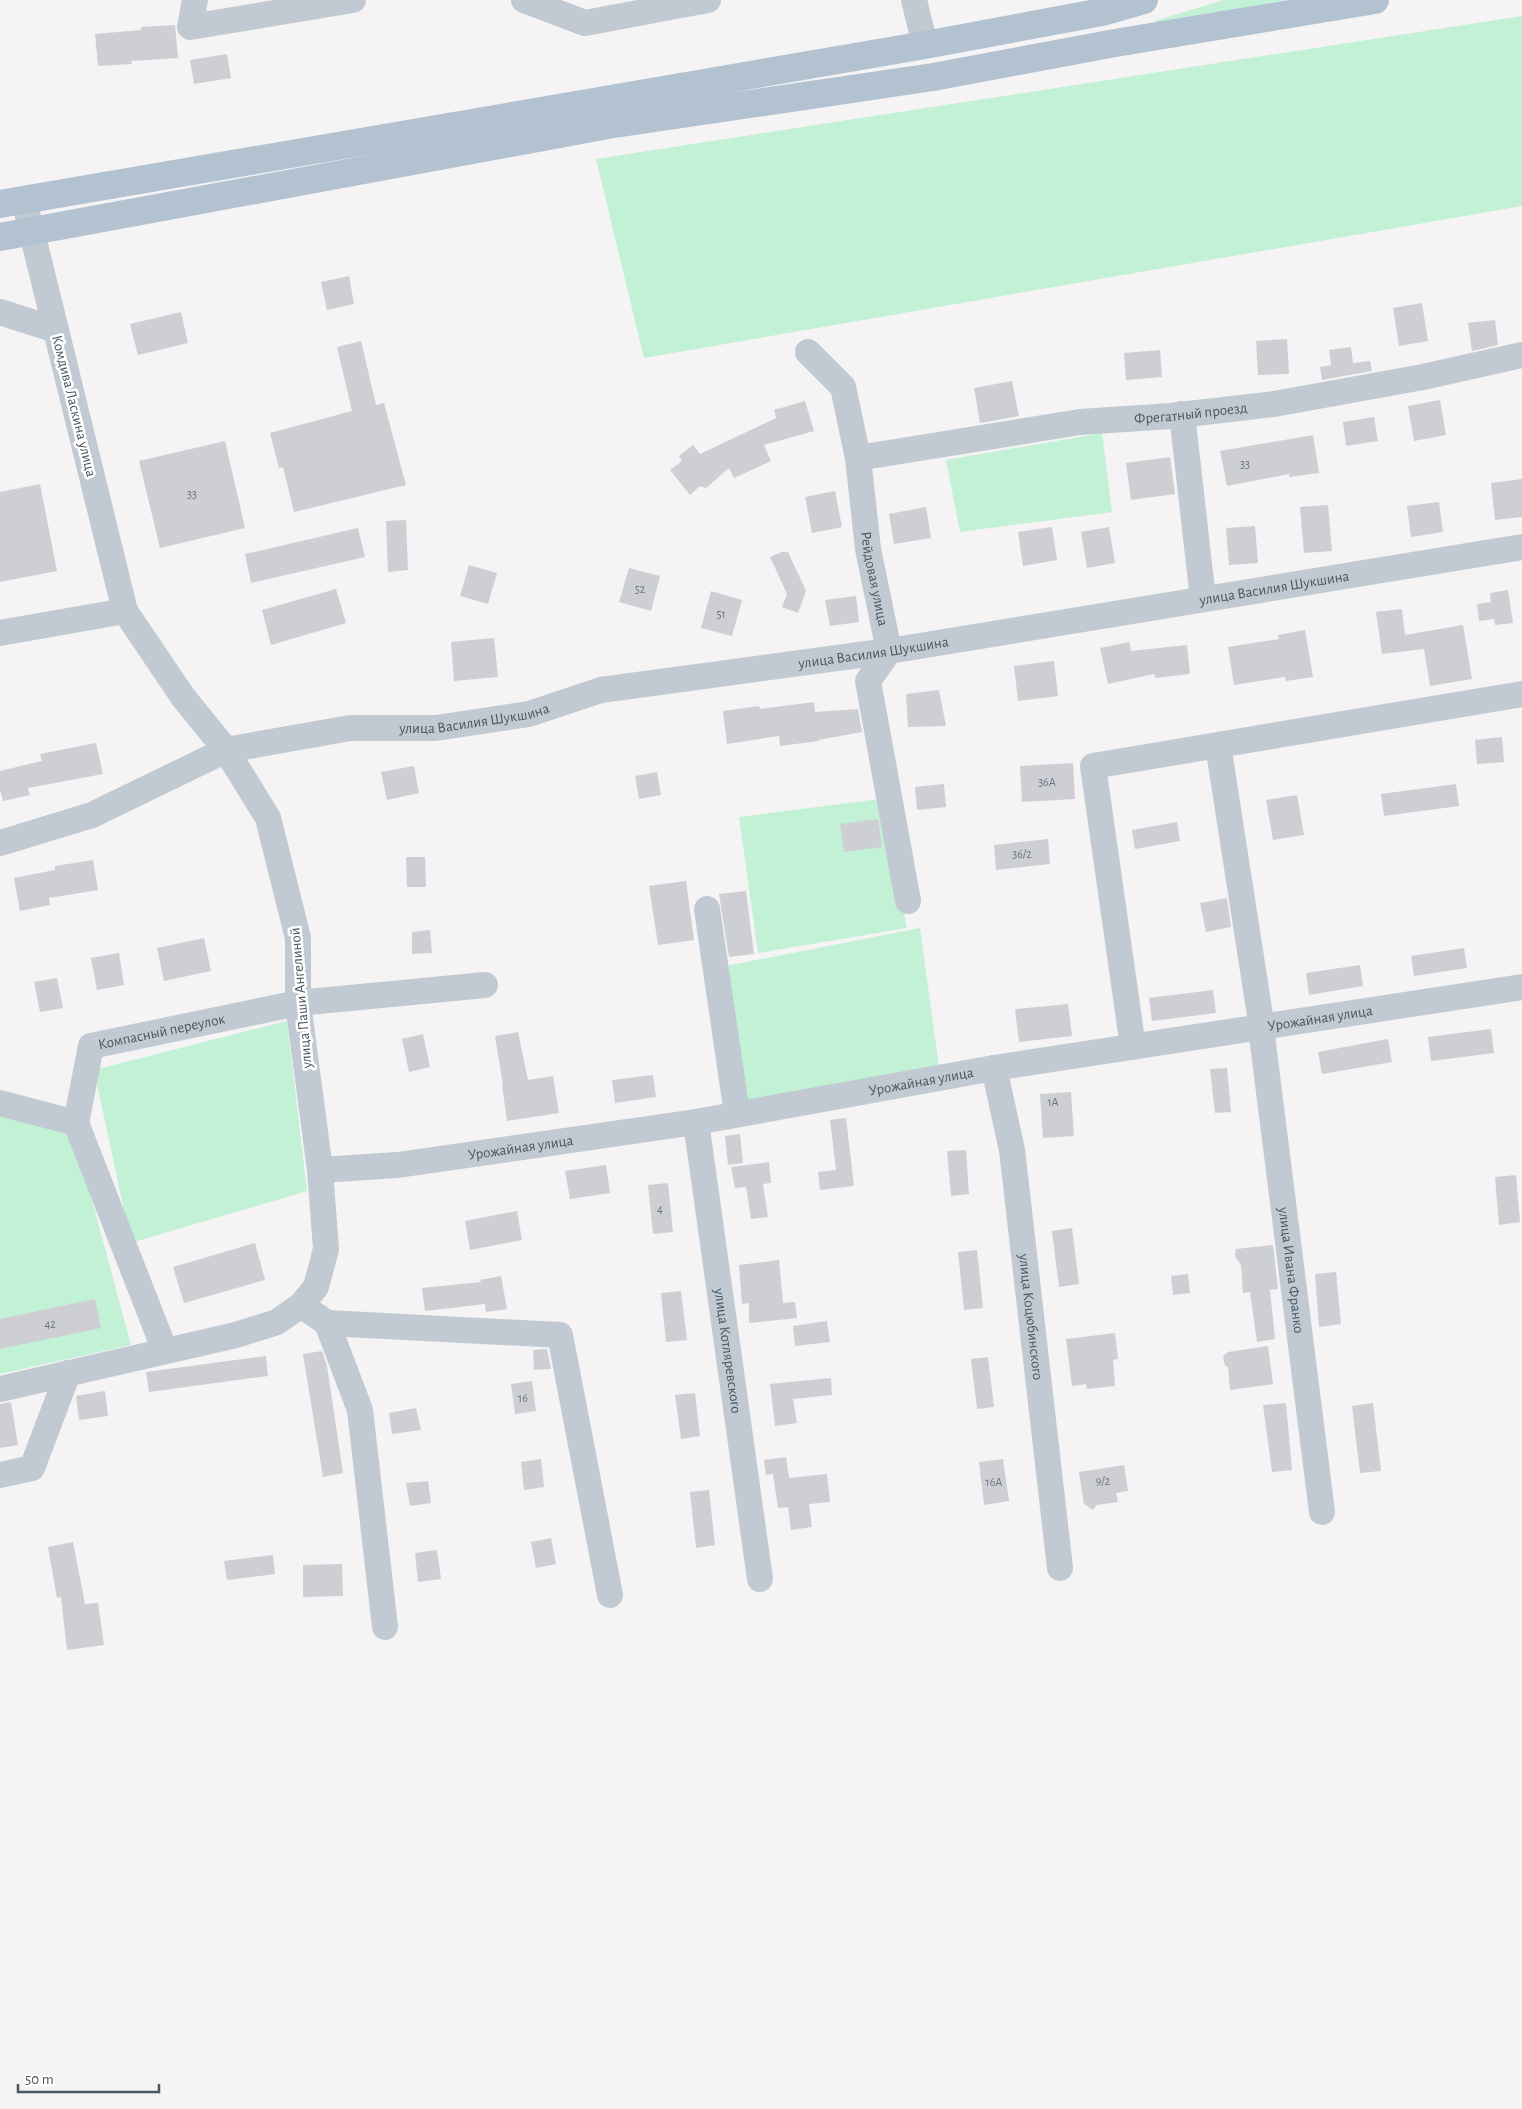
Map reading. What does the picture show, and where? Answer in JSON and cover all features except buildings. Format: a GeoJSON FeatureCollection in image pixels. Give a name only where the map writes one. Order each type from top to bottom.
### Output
{"type":"FeatureCollection","features":[{"type":"Feature","properties":{"kind":"main road"},"geometry":{"type":"LineString","coordinates":[[12,202],[925,45],[1102,12],[1144,0]]}},
{"type":"Feature","properties":{"kind":"main road"},"geometry":{"type":"LineString","coordinates":[[0,237],[608,125],[933,77],[1115,43],[1375,0]]}},
{"type":"Feature","properties":{"kind":"street"},"geometry":{"type":"LineString","coordinates":[[195,0],[190,27],[352,0]]}},
{"type":"Feature","properties":{"kind":"street"},"geometry":{"type":"LineString","coordinates":[[524,0],[585,23],[708,0]]}},
{"type":"Feature","properties":{"kind":"street"},"geometry":{"type":"LineString","coordinates":[[914,0],[925,45]]}},
{"type":"Feature","properties":{"kind":"street","name":"Комдива Ласкина улица"},"geometry":{"type":"LineString","coordinates":[[12,202],[32,232],[125,612]]}},
{"type":"Feature","properties":{"kind":"street"},"geometry":{"type":"LineString","coordinates":[[0,312],[56,330]]}},
{"type":"Feature","properties":{"kind":"street","name":"Рейдовая улица"},"geometry":{"type":"LineString","coordinates":[[808,352],[844,387],[858,458],[868,549],[889,651]]}},
{"type":"Feature","properties":{"kind":"street","name":"Фрегатный проезд"},"geometry":{"type":"LineString","coordinates":[[858,458],[1080,422],[1274,404],[1424,377],[1522,355]]}},
{"type":"Feature","properties":{"kind":"street"},"geometry":{"type":"LineString","coordinates":[[1182,414],[1203,599]]}},
{"type":"Feature","properties":{"kind":"street","name":"улица Василия Шукшина"},"geometry":{"type":"LineString","coordinates":[[0,843],[92,815],[226,750],[350,728],[436,728],[529,714],[601,690],[889,651],[1522,547]]}},
{"type":"Feature","properties":{"kind":"street"},"geometry":{"type":"LineString","coordinates":[[0,633],[125,612]]}},
{"type":"Feature","properties":{"kind":"street","name":"улица Паши Ангелиной"},"geometry":{"type":"LineString","coordinates":[[0,1389],[236,1335],[278,1322],[302,1304],[316,1286],[326,1249],[320,1170],[298,1003],[298,938],[268,818],[226,750],[182,696],[125,612]]}},
{"type":"Feature","properties":{"kind":"street"},"geometry":{"type":"LineString","coordinates":[[889,651],[868,682],[908,901]]}},
{"type":"Feature","properties":{"kind":"street"},"geometry":{"type":"LineString","coordinates":[[1132,1047],[1093,766],[1522,694]]}},
{"type":"Feature","properties":{"kind":"street","name":"улица Ивана Франко"},"geometry":{"type":"LineString","coordinates":[[1218,745],[1261,1028],[1322,1512]]}},
{"type":"Feature","properties":{"kind":"street"},"geometry":{"type":"LineString","coordinates":[[708,909],[737,1114]]}},
{"type":"Feature","properties":{"kind":"street"},"geometry":{"type":"LineString","coordinates":[[298,1003],[486,985]]}},
{"type":"Feature","properties":{"kind":"street","name":"Урожайная улица"},"geometry":{"type":"LineString","coordinates":[[320,1170],[398,1166],[696,1122],[994,1068],[1522,987]]}},
{"type":"Feature","properties":{"kind":"street","name":"Компасный переулок"},"geometry":{"type":"LineString","coordinates":[[76,1123],[90,1046],[298,1003]]}},
{"type":"Feature","properties":{"kind":"street","name":"улица Коцюбинского"},"geometry":{"type":"LineString","coordinates":[[994,1068],[1012,1150],[1060,1568]]}},
{"type":"Feature","properties":{"kind":"street"},"geometry":{"type":"LineString","coordinates":[[0,1103],[76,1123],[164,1351]]}},
{"type":"Feature","properties":{"kind":"street","name":"улица Котляревского"},"geometry":{"type":"LineString","coordinates":[[696,1122],[760,1579]]}},
{"type":"Feature","properties":{"kind":"street"},"geometry":{"type":"LineString","coordinates":[[302,1304],[326,1323],[360,1410],[385,1627]]}},
{"type":"Feature","properties":{"kind":"street"},"geometry":{"type":"LineString","coordinates":[[326,1323],[560,1335],[610,1595]]}},
{"type":"Feature","properties":{"kind":"street"},"geometry":{"type":"LineString","coordinates":[[0,1475],[32,1468],[68,1373]]}},
{"type":"Feature","properties":{"kind":"green space"},"geometry":{"type":"Polygon","coordinates":[[[1223,0],[1287,0],[1154,26],[1155,21],[1223,0]]]}},
{"type":"Feature","properties":{"kind":"green space"},"geometry":{"type":"Polygon","coordinates":[[[1522,16],[1522,206],[644,358],[596,159],[1522,16]]]}},
{"type":"Feature","properties":{"kind":"green space"},"geometry":{"type":"Polygon","coordinates":[[[1102,433],[1112,512],[960,532],[946,460],[1102,433]]]}},
{"type":"Feature","properties":{"kind":"green space"},"geometry":{"type":"Polygon","coordinates":[[[880,799],[907,928],[758,953],[739,817],[880,799]]]}},
{"type":"Feature","properties":{"kind":"green space"},"geometry":{"type":"Polygon","coordinates":[[[920,928],[939,1067],[741,1106],[726,966],[920,928]]]}},
{"type":"Feature","properties":{"kind":"green space"},"geometry":{"type":"Polygon","coordinates":[[[287,1021],[307,1191],[131,1243],[94,1070],[287,1021]]]}},
{"type":"Feature","properties":{"kind":"green space"},"geometry":{"type":"Polygon","coordinates":[[[0,1111],[73,1130],[131,1345],[0,1374],[0,1111]]]}}]}
